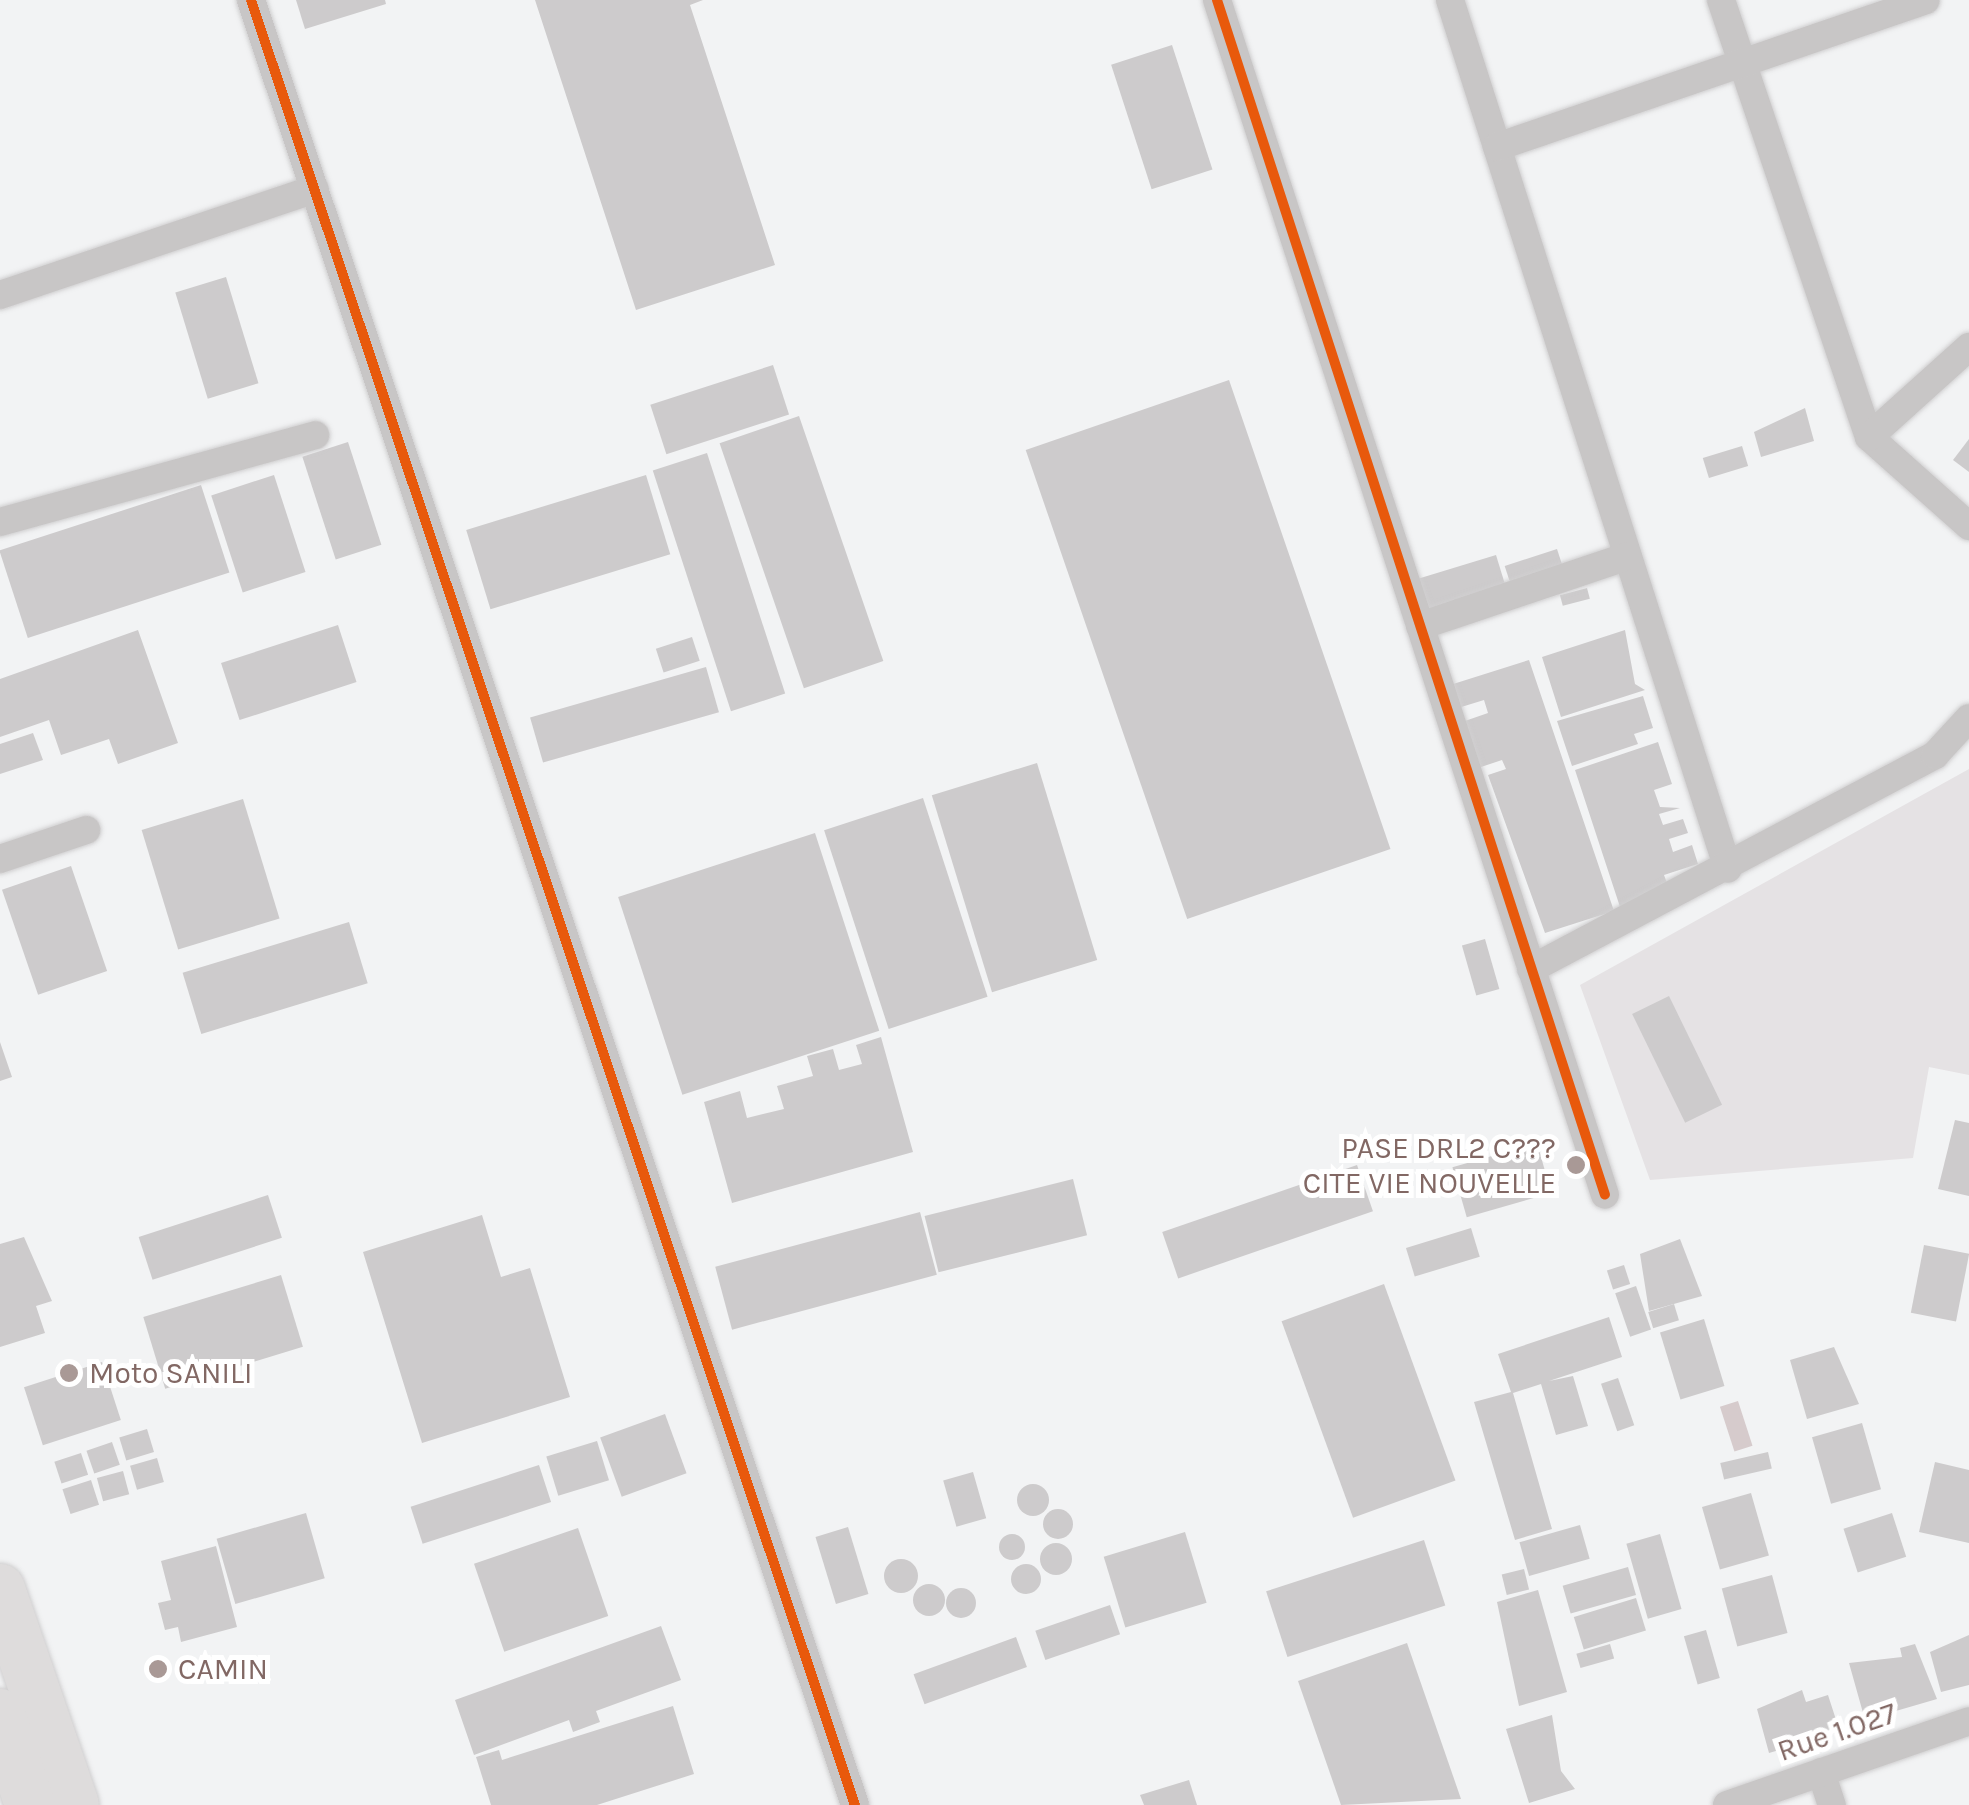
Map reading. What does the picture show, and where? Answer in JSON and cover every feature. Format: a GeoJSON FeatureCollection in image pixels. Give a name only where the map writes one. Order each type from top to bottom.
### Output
{"type":"FeatureCollection","features":[{"type":"Feature","properties":{"kind":"highway"},"geometry":{"type":"LineString","coordinates":[[0,1589],[74,1805]]}},
{"type":"Feature","properties":{"kind":"highway"},"geometry":{"type":"LineString","coordinates":[[0,1714],[30,1805]]}},
{"type":"Feature","properties":{"kind":"street"},"geometry":{"type":"LineString","coordinates":[[251,0],[855,1805]]}},
{"type":"Feature","properties":{"kind":"street"},"geometry":{"type":"LineString","coordinates":[[1218,0],[1605,1195]]}},
{"type":"Feature","properties":{"kind":"street"},"geometry":{"type":"LineString","coordinates":[[1450,0],[1728,869]]}},
{"type":"Feature","properties":{"kind":"street"},"geometry":{"type":"LineString","coordinates":[[1721,0],[1869,436],[1969,526]]}},
{"type":"Feature","properties":{"kind":"street"},"geometry":{"type":"LineString","coordinates":[[1497,146],[1926,0]]}},
{"type":"Feature","properties":{"kind":"street"},"geometry":{"type":"LineString","coordinates":[[0,295],[315,190]]}},
{"type":"Feature","properties":{"kind":"street"},"geometry":{"type":"LineString","coordinates":[[1869,436],[1969,347]]}},
{"type":"Feature","properties":{"kind":"street"},"geometry":{"type":"LineString","coordinates":[[0,522],[314,435]]}},
{"type":"Feature","properties":{"kind":"street"},"geometry":{"type":"LineString","coordinates":[[1420,626],[1628,556]]}},
{"type":"Feature","properties":{"kind":"street"},"geometry":{"type":"LineString","coordinates":[[1531,969],[1728,869],[1935,754],[1969,718]]}},
{"type":"Feature","properties":{"kind":"street"},"geometry":{"type":"LineString","coordinates":[[0,860],[86,830]]}},
{"type":"Feature","properties":{"kind":"street","name":"Rue 1.027"},"geometry":{"type":"LineString","coordinates":[[1727,1805],[1969,1721]]}},
{"type":"Feature","properties":{"kind":"street"},"geometry":{"type":"LineString","coordinates":[[1821,1772],[1832,1805]]}},
{"type":"Feature","properties":{"kind":"shaded area"},"geometry":{"type":"Polygon","coordinates":[[[1969,769],[1969,1075],[1929,1067],[1913,1158],[1650,1180],[1580,985],[1969,769]]]}},
{"type":"Feature","properties":{"kind":"shaded area"},"geometry":{"type":"Polygon","coordinates":[[[1738,1401],[1753,1446],[1734,1452],[1720,1407],[1738,1401]]]}},
{"type":"Feature","properties":{"kind":"building"},"geometry":{"type":"Polygon","coordinates":[[[296,0],[385,0],[386,4],[305,29],[296,0]]]}},
{"type":"Feature","properties":{"kind":"building"},"geometry":{"type":"Polygon","coordinates":[[[535,0],[703,0],[690,5],[775,265],[636,310],[535,0]]]}},
{"type":"Feature","properties":{"kind":"building"},"geometry":{"type":"Polygon","coordinates":[[[1172,45],[1212,170],[1152,189],[1111,65],[1172,45]]]}},
{"type":"Feature","properties":{"kind":"building"},"geometry":{"type":"Polygon","coordinates":[[[226,277],[258,383],[208,399],[175,292],[226,277]]]}},
{"type":"Feature","properties":{"kind":"building"},"geometry":{"type":"Polygon","coordinates":[[[773,365],[789,414],[666,454],[650,405],[773,365]]]}},
{"type":"Feature","properties":{"kind":"building"},"geometry":{"type":"Polygon","coordinates":[[[1229,380],[1390,849],[1187,919],[1026,450],[1229,380]]]}},
{"type":"Feature","properties":{"kind":"building"},"geometry":{"type":"Polygon","coordinates":[[[1805,408],[1814,441],[1761,457],[1754,432],[1805,408]]]}},
{"type":"Feature","properties":{"kind":"building"},"geometry":{"type":"Polygon","coordinates":[[[799,416],[883,661],[804,688],[720,443],[799,416]]]}},
{"type":"Feature","properties":{"kind":"building"},"geometry":{"type":"Polygon","coordinates":[[[1969,439],[1969,472],[1953,460],[1969,439]]]}},
{"type":"Feature","properties":{"kind":"building"},"geometry":{"type":"Polygon","coordinates":[[[348,442],[381,545],[336,560],[302,457],[348,442]]]}},
{"type":"Feature","properties":{"kind":"building"},"geometry":{"type":"Polygon","coordinates":[[[1742,446],[1748,466],[1709,478],[1703,458],[1742,446]]]}},
{"type":"Feature","properties":{"kind":"building"},"geometry":{"type":"Polygon","coordinates":[[[707,453],[785,694],[731,711],[653,471],[707,453]]]}},
{"type":"Feature","properties":{"kind":"building"},"geometry":{"type":"Polygon","coordinates":[[[274,475],[306,572],[243,592],[211,495],[274,475]]]}},
{"type":"Feature","properties":{"kind":"building"},"geometry":{"type":"Polygon","coordinates":[[[646,475],[670,554],[490,609],[466,530],[646,475]]]}},
{"type":"Feature","properties":{"kind":"building"},"geometry":{"type":"Polygon","coordinates":[[[201,485],[229,572],[28,638],[0,550],[201,485]]]}},
{"type":"Feature","properties":{"kind":"building"},"geometry":{"type":"Polygon","coordinates":[[[1557,549],[1570,589],[1518,606],[1505,566],[1557,549]]]}},
{"type":"Feature","properties":{"kind":"building"},"geometry":{"type":"Polygon","coordinates":[[[1496,555],[1509,597],[1411,627],[1398,585],[1496,555]]]}},
{"type":"Feature","properties":{"kind":"building"},"geometry":{"type":"Polygon","coordinates":[[[1587,588],[1590,599],[1563,606],[1560,595],[1587,588]]]}},
{"type":"Feature","properties":{"kind":"building"},"geometry":{"type":"Polygon","coordinates":[[[338,625],[357,682],[240,720],[221,663],[338,625]]]}},
{"type":"Feature","properties":{"kind":"building"},"geometry":{"type":"Polygon","coordinates":[[[138,630],[178,743],[118,764],[109,739],[61,755],[49,720],[0,737],[0,679],[138,630]]]}},
{"type":"Feature","properties":{"kind":"building"},"geometry":{"type":"Polygon","coordinates":[[[1625,630],[1635,684],[1645,690],[1561,717],[1542,657],[1625,630]]]}},
{"type":"Feature","properties":{"kind":"building"},"geometry":{"type":"Polygon","coordinates":[[[692,637],[700,661],[664,673],[656,649],[692,637]]]}},
{"type":"Feature","properties":{"kind":"building"},"geometry":{"type":"Polygon","coordinates":[[[1529,660],[1614,911],[1545,933],[1488,775],[1506,769],[1502,760],[1478,768],[1462,722],[1488,713],[1484,700],[1458,708],[1450,685],[1529,660]]]}},
{"type":"Feature","properties":{"kind":"building"},"geometry":{"type":"Polygon","coordinates":[[[706,667],[719,712],[543,763],[530,717],[706,667]]]}},
{"type":"Feature","properties":{"kind":"building"},"geometry":{"type":"Polygon","coordinates":[[[1643,696],[1653,728],[1634,734],[1638,744],[1572,766],[1557,721],[1643,696]]]}},
{"type":"Feature","properties":{"kind":"building"},"geometry":{"type":"Polygon","coordinates":[[[33,733],[43,760],[0,774],[0,744],[33,733]]]}},
{"type":"Feature","properties":{"kind":"building"},"geometry":{"type":"Polygon","coordinates":[[[1658,742],[1672,784],[1654,790],[1660,807],[1680,808],[1659,814],[1663,825],[1683,819],[1688,833],[1669,839],[1673,852],[1692,845],[1698,864],[1664,875],[1671,894],[1621,910],[1575,770],[1658,742]]]}},
{"type":"Feature","properties":{"kind":"building"},"geometry":{"type":"Polygon","coordinates":[[[1037,763],[1097,960],[992,992],[932,795],[1037,763]]]}},
{"type":"Feature","properties":{"kind":"building"},"geometry":{"type":"Polygon","coordinates":[[[923,798],[988,997],[889,1029],[824,830],[923,798]]]}},
{"type":"Feature","properties":{"kind":"building"},"geometry":{"type":"Polygon","coordinates":[[[243,799],[280,919],[178,950],[142,830],[243,799]]]}},
{"type":"Feature","properties":{"kind":"building"},"geometry":{"type":"Polygon","coordinates":[[[815,833],[879,1031],[682,1095],[618,897],[815,833]]]}},
{"type":"Feature","properties":{"kind":"building"},"geometry":{"type":"Polygon","coordinates":[[[71,866],[107,971],[38,995],[2,890],[71,866]]]}},
{"type":"Feature","properties":{"kind":"building"},"geometry":{"type":"Polygon","coordinates":[[[349,922],[368,983],[201,1034],[183,973],[349,922]]]}},
{"type":"Feature","properties":{"kind":"building"},"geometry":{"type":"Polygon","coordinates":[[[1485,939],[1499,989],[1476,996],[1462,946],[1485,939]]]}},
{"type":"Feature","properties":{"kind":"building"},"geometry":{"type":"Polygon","coordinates":[[[1669,996],[1722,1105],[1685,1123],[1632,1014],[1669,996]]]}},
{"type":"Feature","properties":{"kind":"building"},"geometry":{"type":"Polygon","coordinates":[[[881,1037],[913,1152],[732,1203],[704,1102],[740,1091],[747,1118],[784,1109],[777,1086],[813,1076],[807,1056],[833,1049],[839,1070],[862,1064],[856,1045],[881,1037]]]}},
{"type":"Feature","properties":{"kind":"building"},"geometry":{"type":"Polygon","coordinates":[[[0,1042],[12,1077],[0,1081],[0,1042]]]}},
{"type":"Feature","properties":{"kind":"building"},"geometry":{"type":"Polygon","coordinates":[[[1955,1120],[1969,1123],[1969,1196],[1938,1189],[1955,1120]]]}},
{"type":"Feature","properties":{"kind":"building"},"geometry":{"type":"Polygon","coordinates":[[[1537,1143],[1551,1193],[1467,1217],[1452,1167],[1537,1143]]]}},
{"type":"Feature","properties":{"kind":"building"},"geometry":{"type":"Polygon","coordinates":[[[1357,1165],[1373,1211],[1178,1278],[1162,1232],[1357,1165]]]}},
{"type":"Feature","properties":{"kind":"building"},"geometry":{"type":"Polygon","coordinates":[[[1073,1179],[1087,1235],[939,1272],[925,1216],[1073,1179]]]}},
{"type":"Feature","properties":{"kind":"building"},"geometry":{"type":"Polygon","coordinates":[[[268,1195],[282,1238],[153,1280],[139,1237],[268,1195]]]}},
{"type":"Feature","properties":{"kind":"building"},"geometry":{"type":"Polygon","coordinates":[[[920,1212],[937,1275],[732,1330],[715,1267],[920,1212]]]}},
{"type":"Feature","properties":{"kind":"building"},"geometry":{"type":"Polygon","coordinates":[[[482,1215],[501,1277],[530,1268],[570,1397],[422,1443],[363,1252],[482,1215]]]}},
{"type":"Feature","properties":{"kind":"building"},"geometry":{"type":"Polygon","coordinates":[[[1471,1228],[1480,1257],[1415,1277],[1406,1248],[1471,1228]]]}},
{"type":"Feature","properties":{"kind":"building"},"geometry":{"type":"Polygon","coordinates":[[[24,1237],[52,1301],[36,1306],[45,1333],[0,1347],[0,1244],[24,1237]]]}},
{"type":"Feature","properties":{"kind":"building"},"geometry":{"type":"Polygon","coordinates":[[[1680,1239],[1702,1296],[1649,1311],[1640,1254],[1680,1239]]]}},
{"type":"Feature","properties":{"kind":"building"},"geometry":{"type":"Polygon","coordinates":[[[1924,1245],[1969,1254],[1956,1322],[1911,1313],[1924,1245]]]}},
{"type":"Feature","properties":{"kind":"building"},"geometry":{"type":"Polygon","coordinates":[[[1624,1265],[1630,1284],[1613,1290],[1607,1271],[1624,1265]]]}},
{"type":"Feature","properties":{"kind":"building"},"geometry":{"type":"Polygon","coordinates":[[[281,1275],[303,1347],[165,1389],[143,1317],[281,1275]]]}},
{"type":"Feature","properties":{"kind":"building"},"geometry":{"type":"Polygon","coordinates":[[[1384,1284],[1455,1480],[1353,1518],[1282,1321],[1384,1284]]]}},
{"type":"Feature","properties":{"kind":"building"},"geometry":{"type":"Polygon","coordinates":[[[1636,1286],[1651,1329],[1630,1337],[1615,1293],[1636,1286]]]}},
{"type":"Feature","properties":{"kind":"building"},"geometry":{"type":"Polygon","coordinates":[[[1674,1304],[1679,1320],[1653,1328],[1648,1312],[1674,1304]]]}},
{"type":"Feature","properties":{"kind":"building"},"geometry":{"type":"Polygon","coordinates":[[[1609,1317],[1622,1357],[1549,1381],[1573,1376],[1588,1426],[1556,1435],[1541,1384],[1513,1393],[1552,1529],[1515,1540],[1474,1402],[1511,1392],[1498,1354],[1609,1317]]]}},
{"type":"Feature","properties":{"kind":"building"},"geometry":{"type":"Polygon","coordinates":[[[1704,1319],[1724,1386],[1680,1399],[1660,1332],[1704,1319]]]}},
{"type":"Feature","properties":{"kind":"building"},"geometry":{"type":"Polygon","coordinates":[[[1834,1347],[1859,1404],[1807,1419],[1790,1360],[1834,1347]]]}},
{"type":"Feature","properties":{"kind":"building"},"geometry":{"type":"Polygon","coordinates":[[[102,1362],[121,1420],[43,1445],[24,1387],[102,1362]]]}},
{"type":"Feature","properties":{"kind":"building"},"geometry":{"type":"Polygon","coordinates":[[[1618,1378],[1634,1425],[1617,1431],[1601,1384],[1618,1378]]]}},
{"type":"Feature","properties":{"kind":"building"},"geometry":{"type":"Polygon","coordinates":[[[665,1414],[687,1473],[622,1497],[600,1438],[665,1414]]]}},
{"type":"Feature","properties":{"kind":"building"},"geometry":{"type":"Polygon","coordinates":[[[1862,1423],[1881,1489],[1831,1504],[1812,1437],[1862,1423]]]}},
{"type":"Feature","properties":{"kind":"building"},"geometry":{"type":"Polygon","coordinates":[[[147,1429],[154,1452],[126,1460],[119,1437],[147,1429]]]}},
{"type":"Feature","properties":{"kind":"building"},"geometry":{"type":"Polygon","coordinates":[[[597,1441],[609,1480],[558,1496],[546,1456],[597,1441]]]}},
{"type":"Feature","properties":{"kind":"building"},"geometry":{"type":"Polygon","coordinates":[[[112,1442],[120,1465],[94,1473],[86,1451],[112,1442]]]}},
{"type":"Feature","properties":{"kind":"building"},"geometry":{"type":"Polygon","coordinates":[[[1768,1452],[1772,1469],[1724,1480],[1720,1463],[1768,1452]]]}},
{"type":"Feature","properties":{"kind":"building"},"geometry":{"type":"Polygon","coordinates":[[[81,1453],[88,1475],[61,1484],[54,1462],[81,1453]]]}},
{"type":"Feature","properties":{"kind":"building"},"geometry":{"type":"Polygon","coordinates":[[[157,1458],[164,1482],[137,1490],[130,1466],[157,1458]]]}},
{"type":"Feature","properties":{"kind":"building"},"geometry":{"type":"Polygon","coordinates":[[[1935,1462],[1969,1470],[1969,1543],[1919,1532],[1935,1462]]]}},
{"type":"Feature","properties":{"kind":"building"},"geometry":{"type":"Polygon","coordinates":[[[539,1465],[551,1502],[423,1544],[411,1507],[539,1465]]]}},
{"type":"Feature","properties":{"kind":"building"},"geometry":{"type":"Polygon","coordinates":[[[123,1471],[129,1494],[103,1501],[97,1478],[123,1471]]]}},
{"type":"Feature","properties":{"kind":"building"},"geometry":{"type":"Polygon","coordinates":[[[973,1472],[986,1518],[956,1527],[943,1481],[973,1472]]]}},
{"type":"Feature","properties":{"kind":"building"},"geometry":{"type":"Polygon","coordinates":[[[91,1480],[99,1505],[71,1514],[62,1489],[91,1480]]]}},
{"type":"Feature","properties":{"kind":"building"},"geometry":{"type":"Polygon","coordinates":[[[1033,1484],[1044,1489],[1049,1500],[1044,1511],[1033,1516],[1022,1511],[1017,1500],[1022,1489],[1033,1484]]]}},
{"type":"Feature","properties":{"kind":"building"},"geometry":{"type":"Polygon","coordinates":[[[1751,1493],[1769,1555],[1720,1570],[1702,1507],[1751,1493]]]}},
{"type":"Feature","properties":{"kind":"building"},"geometry":{"type":"Polygon","coordinates":[[[1058,1509],[1069,1513],[1073,1524],[1069,1535],[1058,1539],[1047,1535],[1043,1524],[1047,1513],[1058,1509]]]}},
{"type":"Feature","properties":{"kind":"building"},"geometry":{"type":"Polygon","coordinates":[[[306,1513],[325,1578],[235,1604],[217,1539],[306,1513]]]}},
{"type":"Feature","properties":{"kind":"building"},"geometry":{"type":"Polygon","coordinates":[[[1892,1513],[1906,1557],[1858,1573],[1843,1529],[1892,1513]]]}},
{"type":"Feature","properties":{"kind":"building"},"geometry":{"type":"Polygon","coordinates":[[[1580,1525],[1590,1559],[1529,1576],[1519,1542],[1580,1525]]]}},
{"type":"Feature","properties":{"kind":"building"},"geometry":{"type":"Polygon","coordinates":[[[848,1527],[868,1594],[836,1604],[815,1537],[848,1527]]]}},
{"type":"Feature","properties":{"kind":"building"},"geometry":{"type":"Polygon","coordinates":[[[578,1528],[608,1616],[504,1652],[474,1564],[578,1528]]]}},
{"type":"Feature","properties":{"kind":"building"},"geometry":{"type":"Polygon","coordinates":[[[1185,1532],[1207,1603],[1125,1628],[1104,1557],[1185,1532]]]}},
{"type":"Feature","properties":{"kind":"building"},"geometry":{"type":"Polygon","coordinates":[[[1012,1534],[1021,1538],[1025,1547],[1021,1556],[1012,1560],[1003,1556],[999,1547],[1003,1538],[1012,1534]]]}},
{"type":"Feature","properties":{"kind":"building"},"geometry":{"type":"Polygon","coordinates":[[[1660,1534],[1681,1609],[1648,1619],[1626,1544],[1660,1534]]]}},
{"type":"Feature","properties":{"kind":"building"},"geometry":{"type":"Polygon","coordinates":[[[1424,1540],[1445,1606],[1287,1657],[1266,1591],[1424,1540]]]}},
{"type":"Feature","properties":{"kind":"building"},"geometry":{"type":"Polygon","coordinates":[[[1056,1543],[1068,1547],[1072,1559],[1068,1571],[1056,1575],[1044,1571],[1040,1559],[1044,1547],[1056,1543]]]}},
{"type":"Feature","properties":{"kind":"building"},"geometry":{"type":"Polygon","coordinates":[[[216,1546],[237,1627],[181,1642],[178,1627],[165,1630],[158,1603],[171,1600],[161,1561],[216,1546]]]}},
{"type":"Feature","properties":{"kind":"building"},"geometry":{"type":"Polygon","coordinates":[[[901,1559],[913,1564],[918,1576],[913,1588],[901,1593],[889,1588],[884,1576],[889,1564],[901,1559]]]}},
{"type":"Feature","properties":{"kind":"building"},"geometry":{"type":"Polygon","coordinates":[[[1026,1564],[1037,1568],[1041,1579],[1037,1590],[1026,1594],[1015,1590],[1011,1579],[1015,1568],[1026,1564]]]}},
{"type":"Feature","properties":{"kind":"building"},"geometry":{"type":"Polygon","coordinates":[[[1628,1567],[1636,1595],[1571,1614],[1563,1586],[1628,1567]]]}},
{"type":"Feature","properties":{"kind":"building"},"geometry":{"type":"Polygon","coordinates":[[[1524,1569],[1529,1589],[1507,1595],[1502,1575],[1524,1569]]]}},
{"type":"Feature","properties":{"kind":"building"},"geometry":{"type":"Polygon","coordinates":[[[1772,1575],[1788,1633],[1737,1646],[1722,1588],[1772,1575]]]}},
{"type":"Feature","properties":{"kind":"building"},"geometry":{"type":"Polygon","coordinates":[[[929,1584],[940,1589],[945,1600],[940,1611],[929,1616],[918,1611],[913,1600],[918,1589],[929,1584]]]}},
{"type":"Feature","properties":{"kind":"building"},"geometry":{"type":"Polygon","coordinates":[[[961,1588],[972,1592],[976,1603],[972,1614],[961,1618],[950,1614],[946,1603],[950,1592],[961,1588]]]}},
{"type":"Feature","properties":{"kind":"building"},"geometry":{"type":"Polygon","coordinates":[[[1538,1590],[1567,1692],[1519,1706],[1497,1602],[1538,1590]]]}},
{"type":"Feature","properties":{"kind":"building"},"geometry":{"type":"Polygon","coordinates":[[[1636,1598],[1646,1631],[1584,1650],[1574,1617],[1636,1598]]]}},
{"type":"Feature","properties":{"kind":"building"},"geometry":{"type":"Polygon","coordinates":[[[1110,1605],[1120,1634],[1045,1660],[1035,1631],[1110,1605]]]}},
{"type":"Feature","properties":{"kind":"building"},"geometry":{"type":"Polygon","coordinates":[[[661,1626],[681,1680],[596,1711],[600,1722],[573,1732],[569,1720],[474,1755],[455,1700],[661,1626]]]}},
{"type":"Feature","properties":{"kind":"building"},"geometry":{"type":"Polygon","coordinates":[[[1706,1630],[1720,1678],[1698,1684],[1684,1636],[1706,1630]]]}},
{"type":"Feature","properties":{"kind":"building"},"geometry":{"type":"Polygon","coordinates":[[[1969,1635],[1969,1685],[1941,1692],[1930,1652],[1969,1635]]]}},
{"type":"Feature","properties":{"kind":"building"},"geometry":{"type":"Polygon","coordinates":[[[1016,1637],[1027,1667],[925,1704],[914,1674],[1016,1637]]]}},
{"type":"Feature","properties":{"kind":"building"},"geometry":{"type":"Polygon","coordinates":[[[1407,1643],[1461,1799],[1341,1805],[1298,1681],[1407,1643]]]}},
{"type":"Feature","properties":{"kind":"building"},"geometry":{"type":"Polygon","coordinates":[[[1610,1644],[1614,1658],[1580,1668],[1576,1654],[1610,1644]]]}},
{"type":"Feature","properties":{"kind":"building"},"geometry":{"type":"Polygon","coordinates":[[[1915,1644],[1937,1699],[1865,1720],[1849,1663],[1902,1657],[1900,1648],[1915,1644]]]}},
{"type":"Feature","properties":{"kind":"building"},"geometry":{"type":"Polygon","coordinates":[[[1802,1690],[1806,1702],[1828,1695],[1840,1732],[1769,1753],[1757,1709],[1802,1690]]]}},
{"type":"Feature","properties":{"kind":"building"},"geometry":{"type":"Polygon","coordinates":[[[673,1706],[694,1774],[597,1805],[491,1805],[476,1757],[499,1750],[502,1760],[673,1706]]]}},
{"type":"Feature","properties":{"kind":"building"},"geometry":{"type":"Polygon","coordinates":[[[1552,1715],[1561,1771],[1575,1789],[1529,1803],[1506,1729],[1552,1715]]]}},
{"type":"Feature","properties":{"kind":"building"},"geometry":{"type":"Polygon","coordinates":[[[1189,1780],[1197,1805],[1144,1805],[1140,1795],[1189,1780]]]}},
{"type":"Feature","properties":{"kind":"cycle path"},"geometry":{"type":"LineString","coordinates":[[251,0],[855,1805]]}},
{"type":"Feature","properties":{"kind":"cycle path"},"geometry":{"type":"LineString","coordinates":[[1217,0],[1605,1195]]}},
{"type":"Feature","properties":{"kind":"place","name":"PASE DRL2 C??? CITE VIE NOUVELLE"},"geometry":{"type":"Point","coordinates":[1576,1165]}},
{"type":"Feature","properties":{"kind":"place","name":"Moto SANILI"},"geometry":{"type":"Point","coordinates":[69,1373]}},
{"type":"Feature","properties":{"kind":"place","name":"CAMIN"},"geometry":{"type":"Point","coordinates":[158,1669]}}]}
